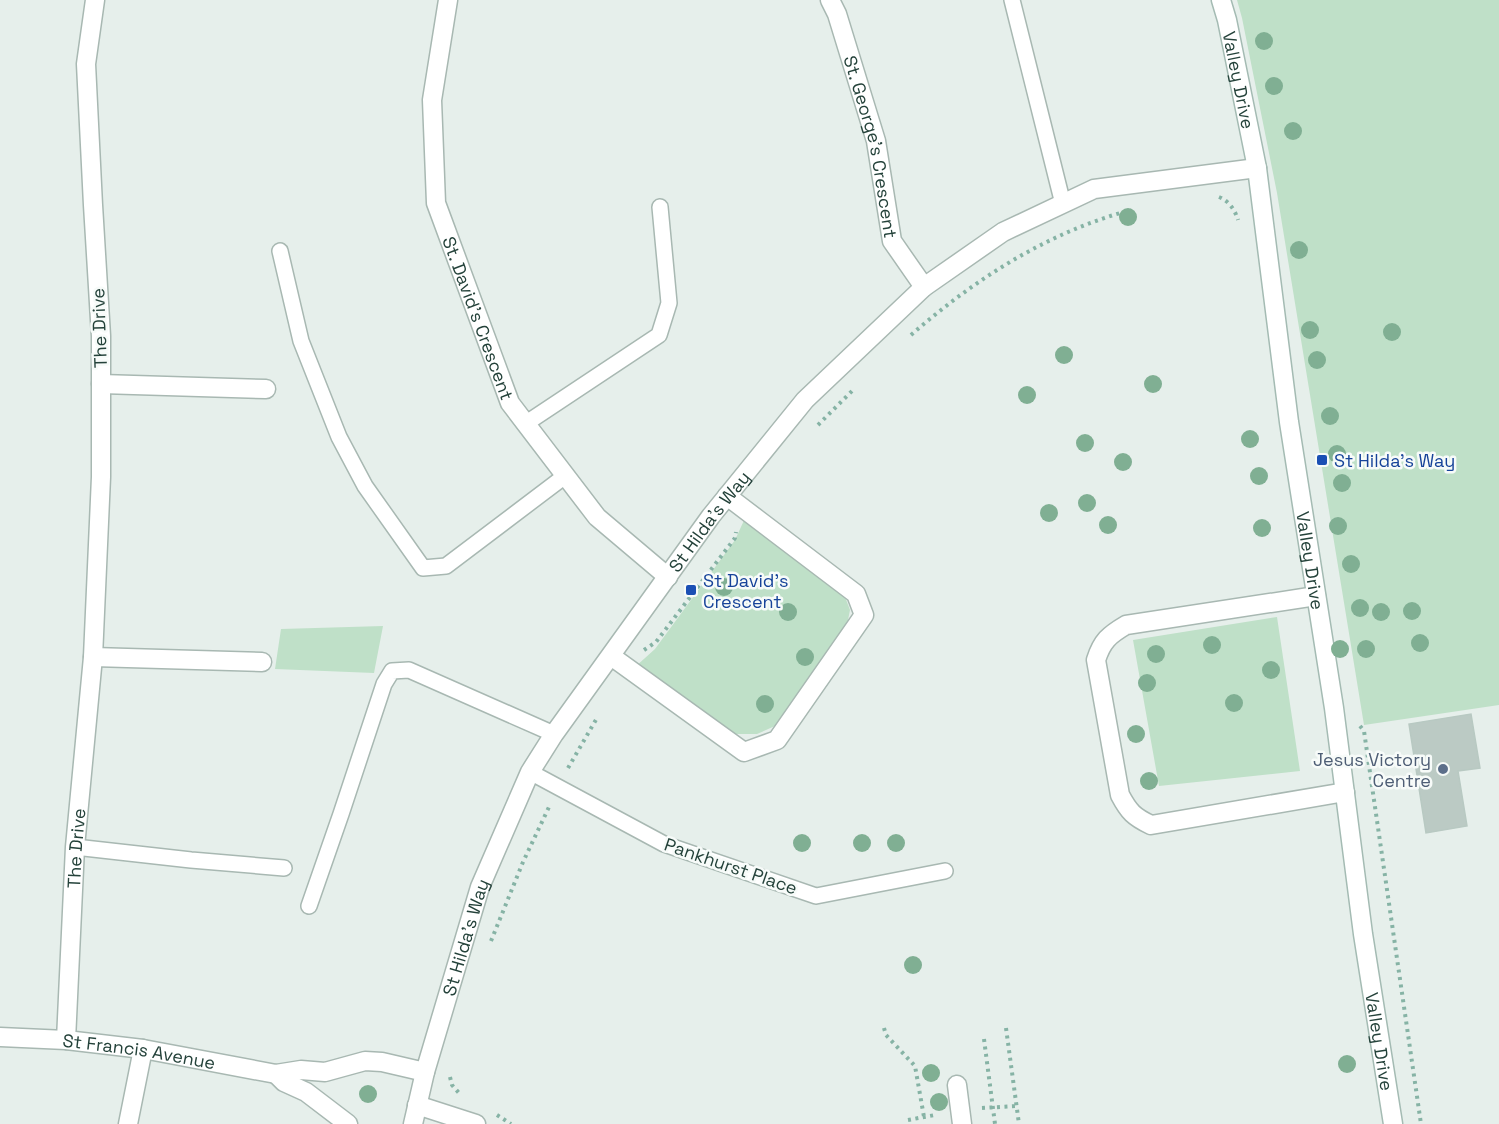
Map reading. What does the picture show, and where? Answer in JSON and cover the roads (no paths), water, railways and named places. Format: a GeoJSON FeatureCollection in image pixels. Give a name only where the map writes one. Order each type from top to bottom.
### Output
{"type":"FeatureCollection","features":[{"type":"Feature","properties":{"kind":"street","name":"The Drive"},"geometry":{"type":"LineString","coordinates":[[66,1040],[75,847],[93,657],[100,477],[101,336],[86,64],[95,0]]}},
{"type":"Feature","properties":{"kind":"street","name":"St. David's Crescent"},"geometry":{"type":"LineString","coordinates":[[448,0],[432,100],[436,203],[510,403],[597,517],[668,577]]}},
{"type":"Feature","properties":{"kind":"street","name":"St. George's Crescent"},"geometry":{"type":"LineString","coordinates":[[830,0],[837,14],[876,141],[892,241],[924,287]]}},
{"type":"Feature","properties":{"kind":"street","name":"Valley Drive"},"geometry":{"type":"LineString","coordinates":[[1221,0],[1257,168],[1289,422],[1334,708],[1363,934],[1393,1124]]}},
{"type":"Feature","properties":{"kind":"street","name":"St Hilda's Way"},"geometry":{"type":"LineString","coordinates":[[413,1124],[480,887],[530,772],[554,734],[727,496],[805,400],[924,287],[1002,232],[1094,189],[1257,168]]}},
{"type":"Feature","properties":{"kind":"street"},"geometry":{"type":"LineString","coordinates":[[101,384],[266,389]]}},
{"type":"Feature","properties":{"kind":"street"},"geometry":{"type":"LineString","coordinates":[[611,656],[744,752],[777,740],[864,615],[856,594],[727,496]]}},
{"type":"Feature","properties":{"kind":"street"},"geometry":{"type":"LineString","coordinates":[[1316,596],[1126,626],[1111,634],[1100,646],[1096,660],[1120,795],[1128,809],[1137,818],[1152,825],[1345,792]]}},
{"type":"Feature","properties":{"kind":"street"},"geometry":{"type":"LineString","coordinates":[[93,657],[262,662]]}},
{"type":"Feature","properties":{"kind":"street","name":"St Francis Avenue"},"geometry":{"type":"LineString","coordinates":[[0,1037],[66,1040],[143,1049],[276,1074],[301,1070],[325,1072],[365,1060],[426,1072]]}},
{"type":"Feature","properties":{"kind":"street"},"geometry":{"type":"LineString","coordinates":[[128,1124],[143,1049]]}},
{"type":"Feature","properties":{"kind":"street","name":"St Francis Avenue"},"geometry":{"type":"LineString","coordinates":[[276,1074],[284,1082],[306,1092],[348,1124]]}},
{"type":"Feature","properties":{"kind":"street"},"geometry":{"type":"LineString","coordinates":[[957,1085],[962,1124]]}},
{"type":"Feature","properties":{"kind":"street"},"geometry":{"type":"LineString","coordinates":[[417,1105],[476,1124]]}},
{"type":"Feature","properties":{"kind":"lane"},"geometry":{"type":"LineString","coordinates":[[1012,0],[1063,204]]}},
{"type":"Feature","properties":{"kind":"lane"},"geometry":{"type":"LineString","coordinates":[[525,424],[658,335],[669,303],[660,207]]}},
{"type":"Feature","properties":{"kind":"lane"},"geometry":{"type":"LineString","coordinates":[[280,251],[301,341],[339,436],[365,486],[423,568],[446,566],[566,476]]}},
{"type":"Feature","properties":{"kind":"lane"},"geometry":{"type":"LineString","coordinates":[[309,906],[384,684],[392,671],[409,670],[554,734]]}},
{"type":"Feature","properties":{"kind":"lane","name":"Pankhurst Place"},"geometry":{"type":"LineString","coordinates":[[530,772],[664,844],[816,896],[945,871]]}},
{"type":"Feature","properties":{"kind":"lane"},"geometry":{"type":"LineString","coordinates":[[75,847],[284,868]]}},
{"type":"Feature","properties":{"kind":"place","name":"St Hilda's Way"},"geometry":{"type":"Point","coordinates":[1322,460]}},
{"type":"Feature","properties":{"kind":"place","name":"St David's Crescent"},"geometry":{"type":"Point","coordinates":[691,590]}},
{"type":"Feature","properties":{"kind":"place","name":"Jesus Victory Centre"},"geometry":{"type":"Point","coordinates":[1443,769]}}]}
